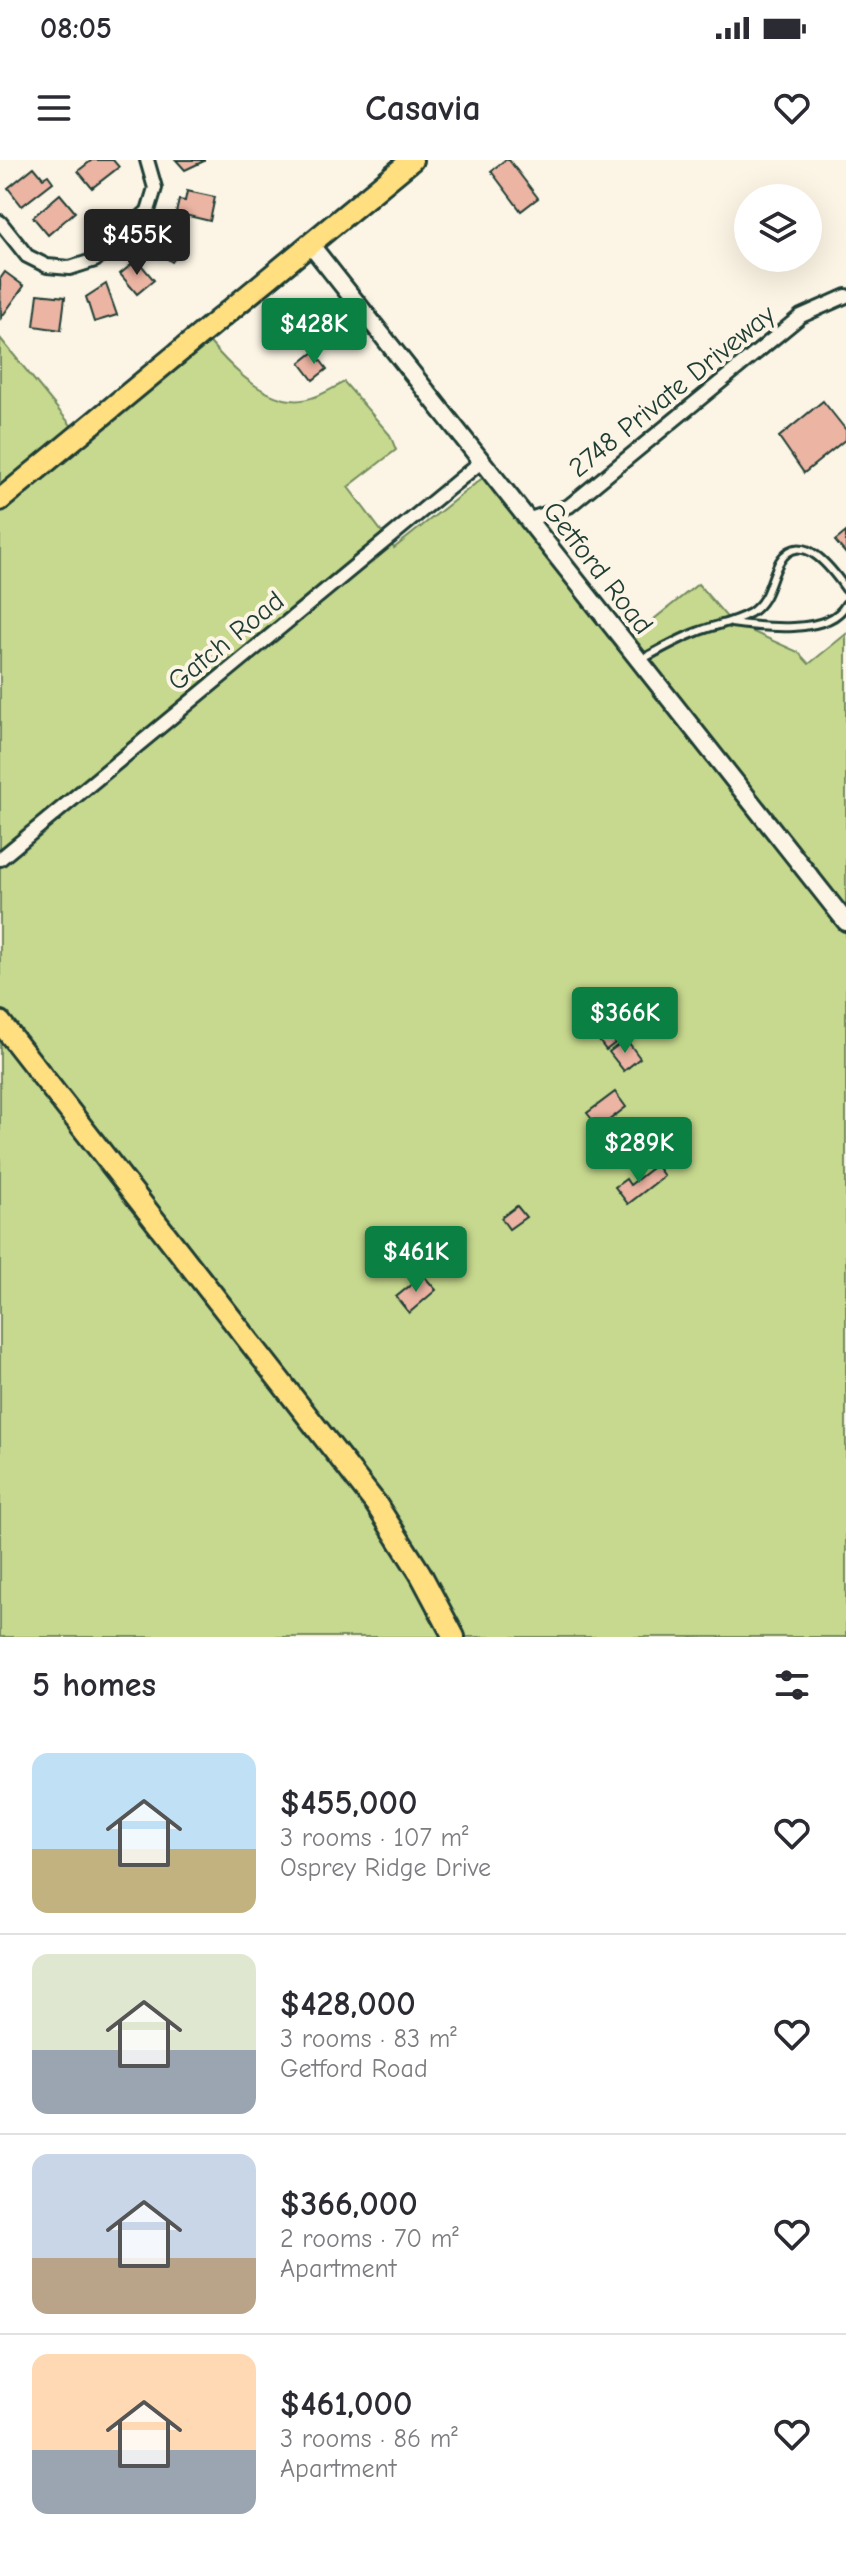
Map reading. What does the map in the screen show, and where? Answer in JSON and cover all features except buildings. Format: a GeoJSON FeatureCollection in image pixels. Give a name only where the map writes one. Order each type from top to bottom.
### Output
{"type":"FeatureCollection","features":[{"type":"Feature","properties":{"kind":"main road"},"geometry":{"type":"LineString","coordinates":[[0,500],[412,160]]}},
{"type":"Feature","properties":{"kind":"main road"},"geometry":{"type":"LineString","coordinates":[[0,1022],[376,1504],[420,1573],[454,1637]]}},
{"type":"Feature","properties":{"kind":"street"},"geometry":{"type":"LineString","coordinates":[[0,222],[27,256],[47,266],[70,268],[95,260],[148,211],[155,188],[147,160]]}},
{"type":"Feature","properties":{"kind":"street","name":"Getford Road"},"geometry":{"type":"LineString","coordinates":[[310,244],[846,922]]}},
{"type":"Feature","properties":{"kind":"street","name":"2748 Private Driveway"},"geometry":{"type":"LineString","coordinates":[[527,520],[569,506],[801,316],[846,296]]}},
{"type":"Feature","properties":{"kind":"street","name":"Gatch Road"},"geometry":{"type":"LineString","coordinates":[[0,859],[482,461]]}},
{"type":"Feature","properties":{"kind":"lane"},"geometry":{"type":"LineString","coordinates":[[638,661],[698,631],[731,623],[760,606],[779,562],[793,551],[816,553],[846,589]]}},
{"type":"Feature","properties":{"kind":"lane"},"geometry":{"type":"LineString","coordinates":[[731,623],[766,628],[828,622],[846,604]]}},
{"type":"Feature","properties":{"kind":"green space"},"geometry":{"type":"Polygon","coordinates":[[[0,338],[75,430],[0,492],[0,338]]]}},
{"type":"Feature","properties":{"kind":"green space"},"geometry":{"type":"Polygon","coordinates":[[[206,338],[243,376],[278,397],[305,400],[344,382],[390,435],[396,450],[348,487],[394,548],[485,476],[846,933],[846,1637],[462,1637],[268,1352],[0,1011],[0,508],[206,338]]]}},
{"type":"Feature","properties":{"kind":"green space"},"geometry":{"type":"Polygon","coordinates":[[[698,584],[731,622],[798,652],[809,664],[846,634],[846,911],[629,639],[698,584]]]}},
{"type":"Feature","properties":{"kind":"green space"},"geometry":{"type":"Polygon","coordinates":[[[0,1033],[370,1508],[446,1637],[0,1637],[0,1033]]]}}]}
